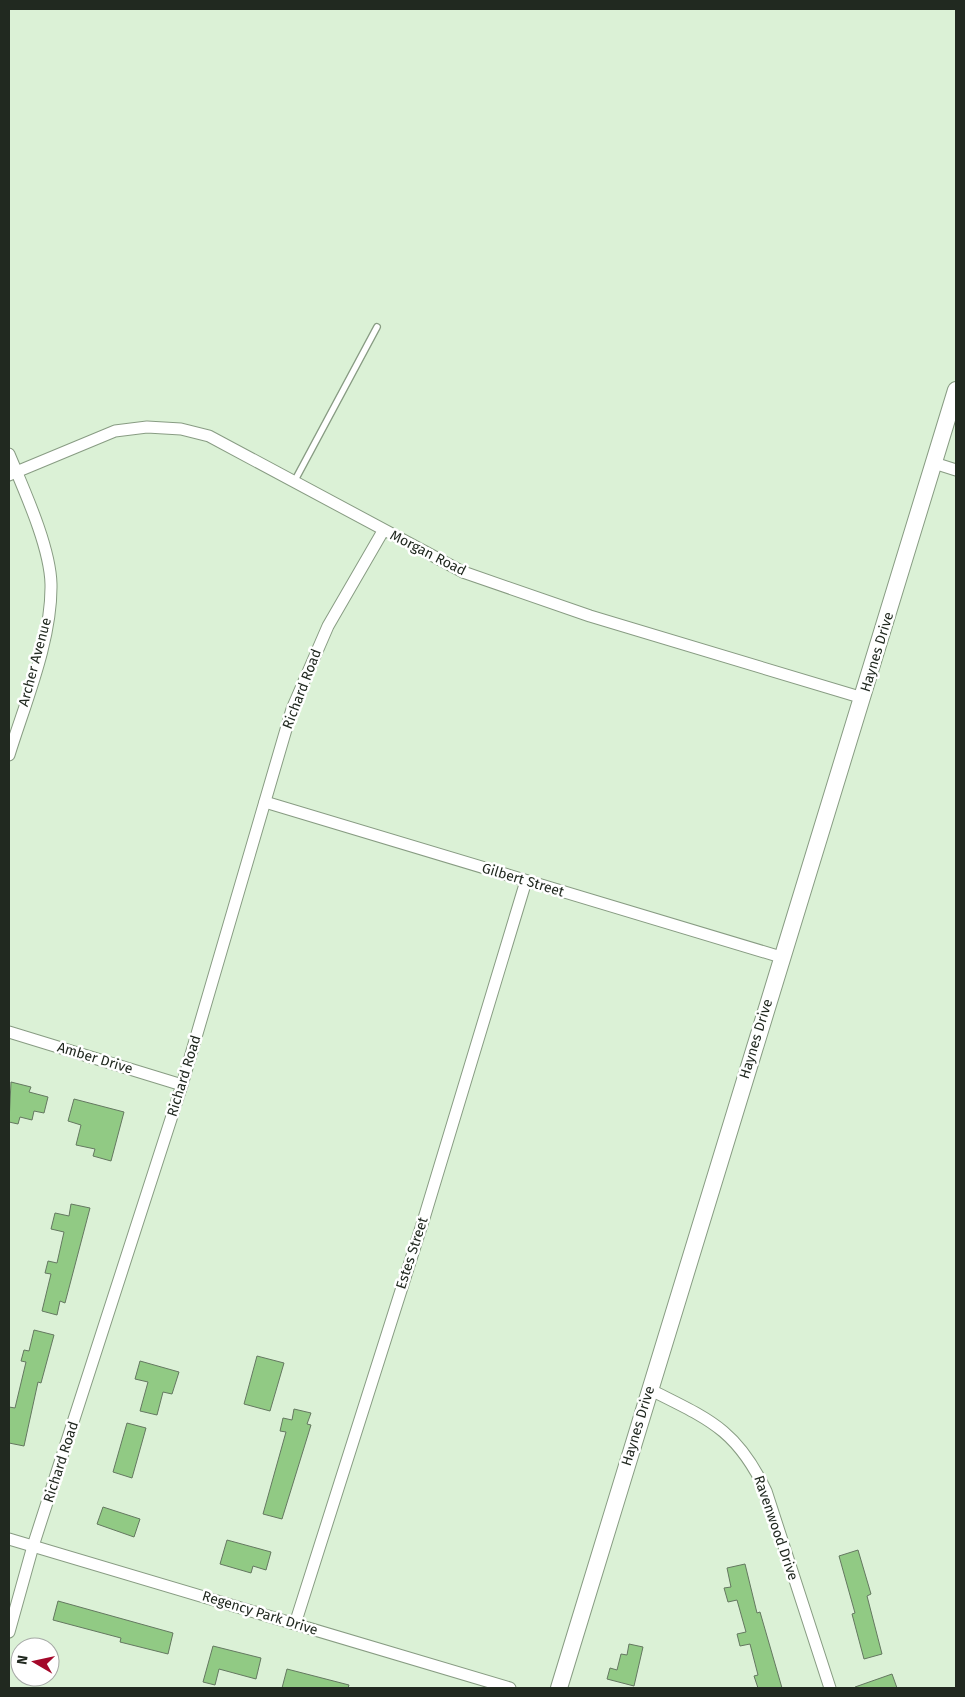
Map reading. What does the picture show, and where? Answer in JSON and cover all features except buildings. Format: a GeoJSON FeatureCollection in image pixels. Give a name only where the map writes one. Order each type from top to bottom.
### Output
{"type":"FeatureCollection","features":[{"type":"Feature","properties":{"kind":"street","name":"Haynes Drive"},"geometry":{"type":"LineString","coordinates":[[559,1688],[781,957],[863,698],[956,390]]}},
{"type":"Feature","properties":{"kind":"street","name":"Morgan Road"},"geometry":{"type":"LineString","coordinates":[[13,474],[115,431],[147,426],[181,429],[208,436],[463,572],[590,616],[863,698]]}},
{"type":"Feature","properties":{"kind":"street","name":"Archer Avenue"},"geometry":{"type":"LineString","coordinates":[[9,454],[13,474],[46,550],[51,584],[42,644],[9,755]]}},
{"type":"Feature","properties":{"kind":"street"},"geometry":{"type":"LineString","coordinates":[[934,463],[956,470]]}},
{"type":"Feature","properties":{"kind":"street","name":"Richard Road"},"geometry":{"type":"LineString","coordinates":[[9,1632],[33,1546],[182,1084],[292,709],[328,626],[383,531]]}},
{"type":"Feature","properties":{"kind":"street","name":"Gilbert Street"},"geometry":{"type":"LineString","coordinates":[[265,802],[781,957]]}},
{"type":"Feature","properties":{"kind":"street","name":"Estes Street"},"geometry":{"type":"LineString","coordinates":[[295,1624],[425,1215],[526,880]]}},
{"type":"Feature","properties":{"kind":"street","name":"Amber Drive"},"geometry":{"type":"LineString","coordinates":[[9,1032],[182,1084]]}},
{"type":"Feature","properties":{"kind":"street","name":"Ravenwood Drive"},"geometry":{"type":"LineString","coordinates":[[649,1389],[709,1420],[733,1438],[753,1464],[766,1491],[830,1688]]}},
{"type":"Feature","properties":{"kind":"street","name":"Regency Park Drive"},"geometry":{"type":"LineString","coordinates":[[9,1539],[510,1688]]}},
{"type":"Feature","properties":{"kind":"lane"},"geometry":{"type":"LineString","coordinates":[[294,482],[377,327]]}}]}
